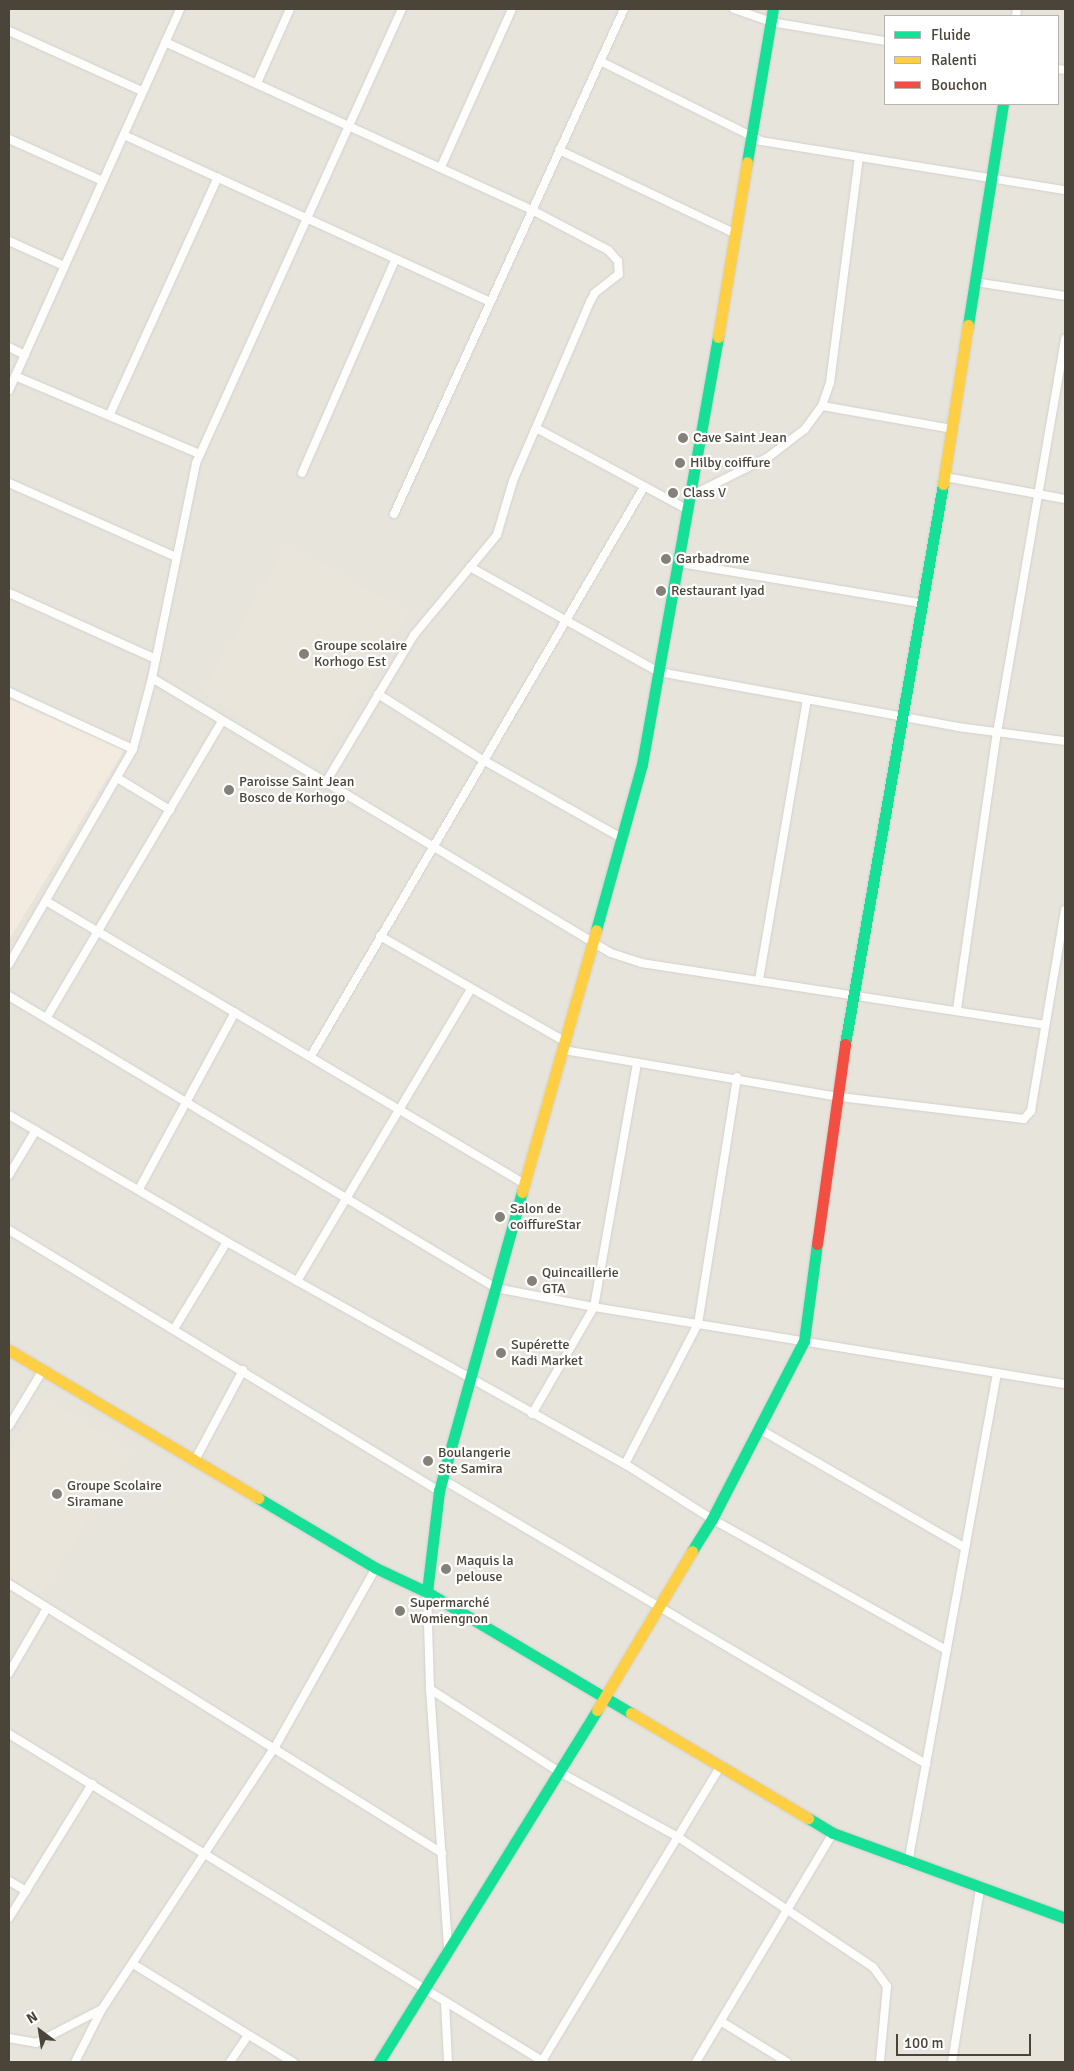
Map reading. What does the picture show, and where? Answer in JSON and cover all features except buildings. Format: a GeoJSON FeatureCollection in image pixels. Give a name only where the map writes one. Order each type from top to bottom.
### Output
{"type":"FeatureCollection","features":[{"type":"Feature","properties":{"kind":"street"},"geometry":{"type":"LineString","coordinates":[[9,390],[180,9]]}},
{"type":"Feature","properties":{"kind":"street"},"geometry":{"type":"LineString","coordinates":[[257,83],[290,9]]}},
{"type":"Feature","properties":{"kind":"street"},"geometry":{"type":"LineString","coordinates":[[9,964],[119,779],[133,749],[152,678],[176,557],[200,454],[305,217],[402,9]]}},
{"type":"Feature","properties":{"kind":"street"},"geometry":{"type":"LineString","coordinates":[[441,167],[512,9]]}},
{"type":"Feature","properties":{"kind":"street"},"geometry":{"type":"LineString","coordinates":[[394,514],[624,9]]}},
{"type":"Feature","properties":{"kind":"street"},"geometry":{"type":"LineString","coordinates":[[734,9],[771,22],[884,41]]}},
{"type":"Feature","properties":{"kind":"street"},"geometry":{"type":"LineString","coordinates":[[448,1949],[430,1689],[427,1592],[439,1492],[565,1046],[642,764],[680,563],[749,137],[773,9]]}},
{"type":"Feature","properties":{"kind":"street"},"geometry":{"type":"LineString","coordinates":[[9,31],[142,91]]}},
{"type":"Feature","properties":{"kind":"street"},"geometry":{"type":"LineString","coordinates":[[165,42],[532,210],[608,250],[614,254],[620,267],[614,280],[595,293],[590,302],[514,481],[497,535],[414,635],[325,784]]}},
{"type":"Feature","properties":{"kind":"street"},"geometry":{"type":"LineString","coordinates":[[600,60],[749,137],[776,145],[1065,190]]}},
{"type":"Feature","properties":{"kind":"street"},"geometry":{"type":"LineString","coordinates":[[379,2062],[448,1949],[562,1772],[658,1605],[712,1519],[761,1430],[804,1341],[840,1097],[852,994],[924,604],[1003,105]]}},
{"type":"Feature","properties":{"kind":"street"},"geometry":{"type":"LineString","coordinates":[[124,135],[490,302]]}},
{"type":"Feature","properties":{"kind":"street"},"geometry":{"type":"LineString","coordinates":[[9,139],[103,181]]}},
{"type":"Feature","properties":{"kind":"street"},"geometry":{"type":"LineString","coordinates":[[559,150],[734,233]]}},
{"type":"Feature","properties":{"kind":"street"},"geometry":{"type":"LineString","coordinates":[[690,496],[767,458],[805,429],[822,406],[830,384],[859,158]]}},
{"type":"Feature","properties":{"kind":"street"},"geometry":{"type":"LineString","coordinates":[[110,414],[218,177]]}},
{"type":"Feature","properties":{"kind":"street"},"geometry":{"type":"LineString","coordinates":[[9,241],[64,266]]}},
{"type":"Feature","properties":{"kind":"street"},"geometry":{"type":"LineString","coordinates":[[302,473],[395,260]]}},
{"type":"Feature","properties":{"kind":"street"},"geometry":{"type":"LineString","coordinates":[[975,282],[1065,296]]}},
{"type":"Feature","properties":{"kind":"street"},"geometry":{"type":"LineString","coordinates":[[957,1009],[997,733],[1065,339]]}},
{"type":"Feature","properties":{"kind":"street"},"geometry":{"type":"LineString","coordinates":[[9,347],[24,355]]}},
{"type":"Feature","properties":{"kind":"street"},"geometry":{"type":"LineString","coordinates":[[15,376],[110,414],[200,454]]}},
{"type":"Feature","properties":{"kind":"street"},"geometry":{"type":"LineString","coordinates":[[822,406],[952,429]]}},
{"type":"Feature","properties":{"kind":"street"},"geometry":{"type":"LineString","coordinates":[[536,428],[688,510]]}},
{"type":"Feature","properties":{"kind":"street"},"geometry":{"type":"LineString","coordinates":[[945,477],[1065,499]]}},
{"type":"Feature","properties":{"kind":"street"},"geometry":{"type":"LineString","coordinates":[[9,483],[176,557]]}},
{"type":"Feature","properties":{"kind":"street"},"geometry":{"type":"LineString","coordinates":[[311,1056],[431,847],[644,487]]}},
{"type":"Feature","properties":{"kind":"street"},"geometry":{"type":"LineString","coordinates":[[680,563],[924,604]]}},
{"type":"Feature","properties":{"kind":"street"},"geometry":{"type":"LineString","coordinates":[[470,567],[659,672],[997,733],[1065,741]]}},
{"type":"Feature","properties":{"kind":"street"},"geometry":{"type":"LineString","coordinates":[[9,593],[156,659]]}},
{"type":"Feature","properties":{"kind":"street"},"geometry":{"type":"LineString","coordinates":[[152,678],[222,722],[610,954],[641,962],[957,1009],[1045,1025]]}},
{"type":"Feature","properties":{"kind":"street"},"geometry":{"type":"LineString","coordinates":[[9,692],[133,749]]}},
{"type":"Feature","properties":{"kind":"street"},"geometry":{"type":"LineString","coordinates":[[378,694],[483,760],[622,839]]}},
{"type":"Feature","properties":{"kind":"street"},"geometry":{"type":"LineString","coordinates":[[760,980],[807,700]]}},
{"type":"Feature","properties":{"kind":"street"},"geometry":{"type":"LineString","coordinates":[[47,1017],[222,722]]}},
{"type":"Feature","properties":{"kind":"street"},"geometry":{"type":"LineString","coordinates":[[119,779],[170,810]]}},
{"type":"Feature","properties":{"kind":"street"},"geometry":{"type":"LineString","coordinates":[[46,901],[525,1184]]}},
{"type":"Feature","properties":{"kind":"street"},"geometry":{"type":"LineString","coordinates":[[380,936],[565,1046],[637,1063],[737,1077],[840,1097],[1024,1119],[1031,1111],[1065,910]]}},
{"type":"Feature","properties":{"kind":"street"},"geometry":{"type":"LineString","coordinates":[[296,1281],[471,989]]}},
{"type":"Feature","properties":{"kind":"street"},"geometry":{"type":"LineString","coordinates":[[9,996],[47,1017],[496,1288],[594,1307],[1065,1384]]}},
{"type":"Feature","properties":{"kind":"street"},"geometry":{"type":"LineString","coordinates":[[139,1189],[235,1012]]}},
{"type":"Feature","properties":{"kind":"street"},"geometry":{"type":"LineString","coordinates":[[532,1414],[594,1307],[637,1063]]}},
{"type":"Feature","properties":{"kind":"street"},"geometry":{"type":"LineString","coordinates":[[625,1464],[698,1324],[737,1077]]}},
{"type":"Feature","properties":{"kind":"street"},"geometry":{"type":"LineString","coordinates":[[9,1115],[470,1380],[625,1464],[712,1519],[945,1649]]}},
{"type":"Feature","properties":{"kind":"street"},"geometry":{"type":"LineString","coordinates":[[9,1175],[36,1130]]}},
{"type":"Feature","properties":{"kind":"street"},"geometry":{"type":"LineString","coordinates":[[9,1230],[243,1370],[439,1492]]}},
{"type":"Feature","properties":{"kind":"street"},"geometry":{"type":"LineString","coordinates":[[174,1329],[227,1242]]}},
{"type":"Feature","properties":{"kind":"street"},"geometry":{"type":"LineString","coordinates":[[9,1350],[376,1568],[427,1592],[721,1765],[833,1834],[908,1863],[1065,1918]]}},
{"type":"Feature","properties":{"kind":"street"},"geometry":{"type":"LineString","coordinates":[[9,1426],[43,1370]]}},
{"type":"Feature","properties":{"kind":"street"},"geometry":{"type":"LineString","coordinates":[[195,1460],[243,1370]]}},
{"type":"Feature","properties":{"kind":"street"},"geometry":{"type":"LineString","coordinates":[[908,1863],[945,1649],[997,1373]]}},
{"type":"Feature","properties":{"kind":"street"},"geometry":{"type":"LineString","coordinates":[[761,1430],[964,1547]]}},
{"type":"Feature","properties":{"kind":"street"},"geometry":{"type":"LineString","coordinates":[[442,1479],[926,1764]]}},
{"type":"Feature","properties":{"kind":"street"},"geometry":{"type":"LineString","coordinates":[[75,2062],[102,2009],[207,1855],[275,1747],[376,1568]]}},
{"type":"Feature","properties":{"kind":"street"},"geometry":{"type":"LineString","coordinates":[[9,1584],[442,1852]]}},
{"type":"Feature","properties":{"kind":"street"},"geometry":{"type":"LineString","coordinates":[[9,1673],[47,1608]]}},
{"type":"Feature","properties":{"kind":"street"},"geometry":{"type":"LineString","coordinates":[[430,1689],[562,1772],[678,1837],[873,1967],[887,1986],[880,2062]]}},
{"type":"Feature","properties":{"kind":"street"},"geometry":{"type":"LineString","coordinates":[[9,1734],[543,2062],[721,1765]]}},
{"type":"Feature","properties":{"kind":"street"},"geometry":{"type":"LineString","coordinates":[[9,1918],[92,1784]]}},
{"type":"Feature","properties":{"kind":"street"},"geometry":{"type":"LineString","coordinates":[[696,2062],[790,1911],[833,1834]]}},
{"type":"Feature","properties":{"kind":"street"},"geometry":{"type":"LineString","coordinates":[[9,1881],[26,1891]]}},
{"type":"Feature","properties":{"kind":"street"},"geometry":{"type":"LineString","coordinates":[[952,2062],[980,1889]]}},
{"type":"Feature","properties":{"kind":"street"},"geometry":{"type":"LineString","coordinates":[[133,1964],[293,2062]]}},
{"type":"Feature","properties":{"kind":"street"},"geometry":{"type":"LineString","coordinates":[[445,2002],[448,2062]]}},
{"type":"Feature","properties":{"kind":"street"},"geometry":{"type":"LineString","coordinates":[[9,2038],[36,2042],[102,2009]]}},
{"type":"Feature","properties":{"kind":"street"},"geometry":{"type":"LineString","coordinates":[[722,2022],[787,2062]]}},
{"type":"Feature","properties":{"kind":"street"},"geometry":{"type":"LineString","coordinates":[[230,2062],[248,2035]]}},
{"type":"Feature","properties":{"kind":"shaded area"},"geometry":{"type":"Polygon","coordinates":[[[9,9],[1065,9],[1065,2062],[9,2062],[9,9]]]}},
{"type":"Feature","properties":{"kind":"shaded area","name":"Groupe scolaire Korhogo Est"},"geometry":{"type":"Polygon","coordinates":[[[288,544],[408,613],[318,766],[255,729],[257,725],[202,692],[288,544]]]}},
{"type":"Feature","properties":{"kind":"shaded area"},"geometry":{"type":"Polygon","coordinates":[[[9,699],[124,750],[9,940],[9,699]]]}},
{"type":"Feature","properties":{"kind":"shaded area","name":"Groupe Scolaire Siramane"},"geometry":{"type":"Polygon","coordinates":[[[43,1397],[131,1452],[40,1595],[9,1576],[9,1451],[43,1397]]]}},
{"type":"Feature","properties":{"kind":"traffic: fast"},"geometry":{"type":"LineString","coordinates":[[747,162],[773,9]]}},
{"type":"Feature","properties":{"kind":"traffic: fast"},"geometry":{"type":"LineString","coordinates":[[968,325],[1003,105]]}},
{"type":"Feature","properties":{"kind":"traffic: fast"},"geometry":{"type":"LineString","coordinates":[[596,930],[642,764],[718,337]]}},
{"type":"Feature","properties":{"kind":"traffic: fast"},"geometry":{"type":"LineString","coordinates":[[845,1044],[943,484]]}},
{"type":"Feature","properties":{"kind":"traffic: fast"},"geometry":{"type":"LineString","coordinates":[[427,1592],[439,1491],[522,1192]]}},
{"type":"Feature","properties":{"kind":"traffic: fast"},"geometry":{"type":"LineString","coordinates":[[692,1551],[712,1519],[804,1341],[817,1244]]}},
{"type":"Feature","properties":{"kind":"traffic: fast"},"geometry":{"type":"LineString","coordinates":[[258,1498],[376,1568],[427,1592],[631,1713]]}},
{"type":"Feature","properties":{"kind":"traffic: fast"},"geometry":{"type":"LineString","coordinates":[[379,2062],[597,1710]]}},
{"type":"Feature","properties":{"kind":"traffic: fast"},"geometry":{"type":"LineString","coordinates":[[808,1818],[833,1833],[1065,1918]]}},
{"type":"Feature","properties":{"kind":"traffic: slow"},"geometry":{"type":"LineString","coordinates":[[718,337],[747,162]]}},
{"type":"Feature","properties":{"kind":"traffic: slow"},"geometry":{"type":"LineString","coordinates":[[943,484],[968,325]]}},
{"type":"Feature","properties":{"kind":"traffic: slow"},"geometry":{"type":"LineString","coordinates":[[522,1192],[596,930]]}},
{"type":"Feature","properties":{"kind":"traffic: slow"},"geometry":{"type":"LineString","coordinates":[[9,1350],[258,1498]]}},
{"type":"Feature","properties":{"kind":"traffic: slow"},"geometry":{"type":"LineString","coordinates":[[597,1710],[692,1551]]}},
{"type":"Feature","properties":{"kind":"traffic: slow"},"geometry":{"type":"LineString","coordinates":[[631,1713],[808,1818]]}},
{"type":"Feature","properties":{"kind":"traffic: jam"},"geometry":{"type":"LineString","coordinates":[[817,1244],[845,1044]]}},
{"type":"Feature","properties":{"kind":"place","name":"Cave Saint Jean"},"geometry":{"type":"Point","coordinates":[683,438]}},
{"type":"Feature","properties":{"kind":"place","name":"Hilby coiffure"},"geometry":{"type":"Point","coordinates":[680,463]}},
{"type":"Feature","properties":{"kind":"place","name":"Class V"},"geometry":{"type":"Point","coordinates":[673,493]}},
{"type":"Feature","properties":{"kind":"place","name":"Garbadrome"},"geometry":{"type":"Point","coordinates":[666,559]}},
{"type":"Feature","properties":{"kind":"place","name":"Restaurant Iyad"},"geometry":{"type":"Point","coordinates":[661,591]}},
{"type":"Feature","properties":{"kind":"place","name":"Groupe scolaire Korhogo Est"},"geometry":{"type":"Point","coordinates":[304,654]}},
{"type":"Feature","properties":{"kind":"place","name":"Paroisse Saint Jean Bosco de Korhogo"},"geometry":{"type":"Point","coordinates":[229,790]}},
{"type":"Feature","properties":{"kind":"place","name":"Salon de coiffureStar"},"geometry":{"type":"Point","coordinates":[500,1217]}},
{"type":"Feature","properties":{"kind":"place","name":"Quincaillerie GTA"},"geometry":{"type":"Point","coordinates":[532,1281]}},
{"type":"Feature","properties":{"kind":"place","name":"Supérette Kadi Market"},"geometry":{"type":"Point","coordinates":[501,1353]}},
{"type":"Feature","properties":{"kind":"place","name":"Boulangerie Ste Samira"},"geometry":{"type":"Point","coordinates":[428,1461]}},
{"type":"Feature","properties":{"kind":"place","name":"Groupe Scolaire Siramane"},"geometry":{"type":"Point","coordinates":[57,1494]}},
{"type":"Feature","properties":{"kind":"place","name":"Maquis la pelouse"},"geometry":{"type":"Point","coordinates":[446,1569]}},
{"type":"Feature","properties":{"kind":"place","name":"Supermarché Womiengnon"},"geometry":{"type":"Point","coordinates":[400,1611]}}]}
